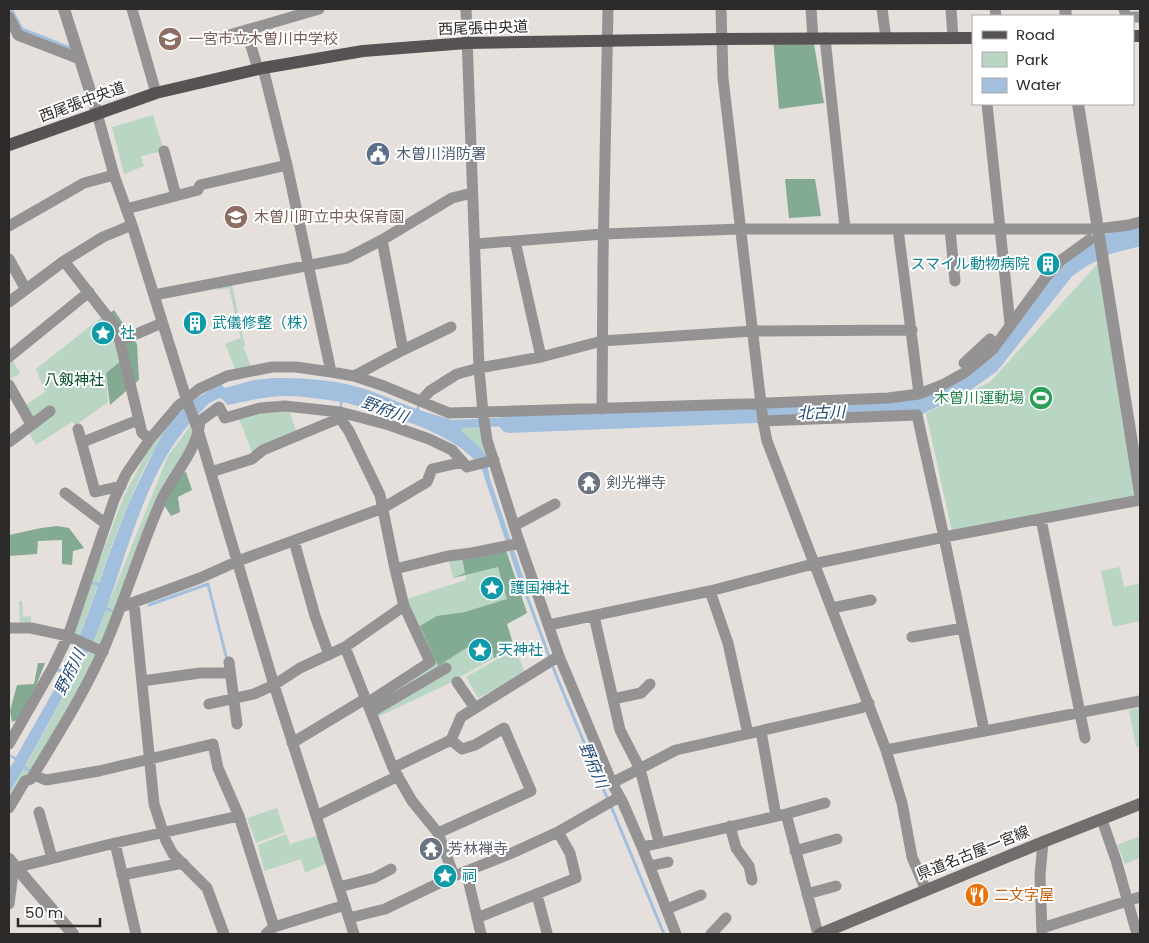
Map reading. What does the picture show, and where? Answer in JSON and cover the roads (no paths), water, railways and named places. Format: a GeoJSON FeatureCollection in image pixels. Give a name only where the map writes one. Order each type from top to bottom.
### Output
{"type":"FeatureCollection","features":[{"type":"Feature","properties":{"kind":"main road","name":"西尾張中央道"},"geometry":{"type":"LineString","coordinates":[[9,146],[156,93],[261,69],[363,51],[467,43],[819,38],[972,38]]}},
{"type":"Feature","properties":{"kind":"main road","name":"県道名古屋一宮線"},"geometry":{"type":"LineString","coordinates":[[819,934],[1140,804]]}},
{"type":"Feature","properties":{"kind":"street"},"geometry":{"type":"LineString","coordinates":[[64,9],[97,113],[114,175],[132,224],[162,323],[199,433],[292,744],[354,934]]}},
{"type":"Feature","properties":{"kind":"street"},"geometry":{"type":"LineString","coordinates":[[132,9],[156,93]]}},
{"type":"Feature","properties":{"kind":"street"},"geometry":{"type":"LineString","coordinates":[[209,41],[319,9]]}},
{"type":"Feature","properties":{"kind":"street"},"geometry":{"type":"LineString","coordinates":[[466,9],[479,368],[483,414],[491,461],[514,526],[514,545],[549,625],[553,659],[612,783],[613,800],[642,847],[676,934]]}},
{"type":"Feature","properties":{"kind":"street"},"geometry":{"type":"LineString","coordinates":[[602,409],[603,234],[608,9]]}},
{"type":"Feature","properties":{"kind":"street"},"geometry":{"type":"LineString","coordinates":[[721,9],[723,78],[763,420],[768,440],[814,564],[886,750],[902,803],[912,857],[926,890]]}},
{"type":"Feature","properties":{"kind":"street"},"geometry":{"type":"LineString","coordinates":[[811,9],[819,38],[845,228]]}},
{"type":"Feature","properties":{"kind":"street"},"geometry":{"type":"LineString","coordinates":[[882,9],[886,38]]}},
{"type":"Feature","properties":{"kind":"street"},"geometry":{"type":"LineString","coordinates":[[951,9],[953,38]]}},
{"type":"Feature","properties":{"kind":"street"},"geometry":{"type":"LineString","coordinates":[[9,17],[18,35],[80,60]]}},
{"type":"Feature","properties":{"kind":"street"},"geometry":{"type":"LineString","coordinates":[[246,30],[261,69],[287,165],[330,372]]}},
{"type":"Feature","properties":{"kind":"street"},"geometry":{"type":"LineString","coordinates":[[987,105],[1010,324]]}},
{"type":"Feature","properties":{"kind":"street"},"geometry":{"type":"LineString","coordinates":[[1078,105],[1140,493]]}},
{"type":"Feature","properties":{"kind":"street"},"geometry":{"type":"LineString","coordinates":[[164,151],[176,196]]}},
{"type":"Feature","properties":{"kind":"street"},"geometry":{"type":"LineString","coordinates":[[126,209],[198,190],[200,185],[287,165]]}},
{"type":"Feature","properties":{"kind":"street"},"geometry":{"type":"LineString","coordinates":[[9,226],[84,183],[114,175]]}},
{"type":"Feature","properties":{"kind":"street"},"geometry":{"type":"LineString","coordinates":[[154,295],[347,258],[382,240],[452,198],[472,193]]}},
{"type":"Feature","properties":{"kind":"street"},"geometry":{"type":"LineString","coordinates":[[475,244],[603,234],[741,229],[1098,230],[1129,226],[1140,222]]}},
{"type":"Feature","properties":{"kind":"street"},"geometry":{"type":"LineString","coordinates":[[9,302],[25,288],[64,261],[103,237],[132,224]]}},
{"type":"Feature","properties":{"kind":"street"},"geometry":{"type":"LineString","coordinates":[[898,229],[919,389]]}},
{"type":"Feature","properties":{"kind":"street"},"geometry":{"type":"LineString","coordinates":[[950,229],[954,281]]}},
{"type":"Feature","properties":{"kind":"street"},"geometry":{"type":"LineString","coordinates":[[382,240],[403,350]]}},
{"type":"Feature","properties":{"kind":"street"},"geometry":{"type":"LineString","coordinates":[[9,744],[69,636],[106,524],[126,474],[150,439],[199,389],[227,376],[241,372],[296,367],[354,376],[449,413],[483,414],[888,398],[944,384],[964,373],[993,349],[1010,324],[1060,261],[1089,240]]}},
{"type":"Feature","properties":{"kind":"street"},"geometry":{"type":"LineString","coordinates":[[515,241],[541,357]]}},
{"type":"Feature","properties":{"kind":"street"},"geometry":{"type":"LineString","coordinates":[[9,259],[25,288]]}},
{"type":"Feature","properties":{"kind":"street"},"geometry":{"type":"LineString","coordinates":[[64,261],[117,329],[142,434],[150,439]]}},
{"type":"Feature","properties":{"kind":"street"},"geometry":{"type":"LineString","coordinates":[[9,357],[89,292]]}},
{"type":"Feature","properties":{"kind":"street"},"geometry":{"type":"LineString","coordinates":[[120,341],[162,323]]}},
{"type":"Feature","properties":{"kind":"street"},"geometry":{"type":"LineString","coordinates":[[354,376],[451,327]]}},
{"type":"Feature","properties":{"kind":"street"},"geometry":{"type":"LineString","coordinates":[[421,401],[430,391],[456,374],[541,357],[602,341],[752,331],[912,330]]}},
{"type":"Feature","properties":{"kind":"street"},"geometry":{"type":"LineString","coordinates":[[919,389],[952,372],[990,339]]}},
{"type":"Feature","properties":{"kind":"street"},"geometry":{"type":"LineString","coordinates":[[9,385],[31,424]]}},
{"type":"Feature","properties":{"kind":"street"},"geometry":{"type":"LineString","coordinates":[[9,808],[25,781],[32,779],[74,708],[121,607],[147,533],[161,500],[195,444],[199,433],[200,421],[219,407],[225,418],[260,408],[285,406],[389,425],[429,439],[452,450],[468,464]]}},
{"type":"Feature","properties":{"kind":"street"},"geometry":{"type":"LineString","coordinates":[[9,442],[50,411]]}},
{"type":"Feature","properties":{"kind":"street"},"geometry":{"type":"LineString","coordinates":[[211,472],[252,459],[263,450],[340,415]]}},
{"type":"Feature","properties":{"kind":"street"},"geometry":{"type":"LineString","coordinates":[[340,415],[380,495],[404,606],[430,662],[368,705]]}},
{"type":"Feature","properties":{"kind":"street"},"geometry":{"type":"LineString","coordinates":[[763,420],[917,415],[984,730]]}},
{"type":"Feature","properties":{"kind":"street"},"geometry":{"type":"LineString","coordinates":[[83,442],[138,420]]}},
{"type":"Feature","properties":{"kind":"street"},"geometry":{"type":"LineString","coordinates":[[78,429],[95,492],[121,486]]}},
{"type":"Feature","properties":{"kind":"street"},"geometry":{"type":"LineString","coordinates":[[121,607],[200,578],[238,561],[383,508],[426,482],[432,469],[491,461]]}},
{"type":"Feature","properties":{"kind":"street"},"geometry":{"type":"LineString","coordinates":[[65,493],[106,524]]}},
{"type":"Feature","properties":{"kind":"street"},"geometry":{"type":"LineString","coordinates":[[549,625],[710,591],[814,564],[1140,500]]}},
{"type":"Feature","properties":{"kind":"street"},"geometry":{"type":"LineString","coordinates":[[514,526],[555,504]]}},
{"type":"Feature","properties":{"kind":"street"},"geometry":{"type":"LineString","coordinates":[[1041,519],[1085,738]]}},
{"type":"Feature","properties":{"kind":"street"},"geometry":{"type":"LineString","coordinates":[[294,541],[315,616],[329,655]]}},
{"type":"Feature","properties":{"kind":"street"},"geometry":{"type":"LineString","coordinates":[[395,569],[448,556],[514,545]]}},
{"type":"Feature","properties":{"kind":"street"},"geometry":{"type":"LineString","coordinates":[[710,591],[728,643],[748,734]]}},
{"type":"Feature","properties":{"kind":"street"},"geometry":{"type":"LineString","coordinates":[[832,608],[871,600]]}},
{"type":"Feature","properties":{"kind":"street"},"geometry":{"type":"LineString","coordinates":[[134,603],[154,804],[166,841],[173,854],[208,888],[224,934]]}},
{"type":"Feature","properties":{"kind":"street"},"geometry":{"type":"LineString","coordinates":[[209,704],[254,694],[274,685],[300,668],[345,647],[404,606]]}},
{"type":"Feature","properties":{"kind":"street"},"geometry":{"type":"LineString","coordinates":[[594,616],[620,730],[640,769],[660,842]]}},
{"type":"Feature","properties":{"kind":"street"},"geometry":{"type":"LineString","coordinates":[[9,628],[31,628],[69,636],[102,651]]}},
{"type":"Feature","properties":{"kind":"street"},"geometry":{"type":"LineString","coordinates":[[912,637],[963,628]]}},
{"type":"Feature","properties":{"kind":"street"},"geometry":{"type":"LineString","coordinates":[[345,647],[396,772],[412,801],[438,833],[454,876]]}},
{"type":"Feature","properties":{"kind":"street"},"geometry":{"type":"LineString","coordinates":[[316,816],[451,740],[461,717],[553,659]]}},
{"type":"Feature","properties":{"kind":"street"},"geometry":{"type":"LineString","coordinates":[[142,681],[229,668],[237,724]]}},
{"type":"Feature","properties":{"kind":"street"},"geometry":{"type":"LineString","coordinates":[[292,744],[446,668]]}},
{"type":"Feature","properties":{"kind":"street"},"geometry":{"type":"LineString","coordinates":[[457,682],[475,708]]}},
{"type":"Feature","properties":{"kind":"street"},"geometry":{"type":"LineString","coordinates":[[613,698],[641,692],[650,684]]}},
{"type":"Feature","properties":{"kind":"street"},"geometry":{"type":"LineString","coordinates":[[886,750],[1140,701]]}},
{"type":"Feature","properties":{"kind":"street"},"geometry":{"type":"LineString","coordinates":[[612,783],[676,750],[861,708],[868,703]]}},
{"type":"Feature","properties":{"kind":"street"},"geometry":{"type":"LineString","coordinates":[[438,833],[531,791],[504,728],[476,745],[462,749],[451,740]]}},
{"type":"Feature","properties":{"kind":"street"},"geometry":{"type":"LineString","coordinates":[[761,731],[781,815],[795,851],[819,934]]}},
{"type":"Feature","properties":{"kind":"street"},"geometry":{"type":"LineString","coordinates":[[34,775],[46,780],[99,771],[213,744],[218,768],[239,816],[269,931]]}},
{"type":"Feature","properties":{"kind":"street"},"geometry":{"type":"LineString","coordinates":[[349,918],[385,909],[454,876],[512,853],[558,832],[613,800]]}},
{"type":"Feature","properties":{"kind":"street"},"geometry":{"type":"LineString","coordinates":[[642,847],[781,815],[824,803]]}},
{"type":"Feature","properties":{"kind":"street"},"geometry":{"type":"LineString","coordinates":[[39,812],[52,858]]}},
{"type":"Feature","properties":{"kind":"street"},"geometry":{"type":"LineString","coordinates":[[13,863],[52,858],[239,816]]}},
{"type":"Feature","properties":{"kind":"street"},"geometry":{"type":"LineString","coordinates":[[1102,820],[1116,860],[1137,934]]}},
{"type":"Feature","properties":{"kind":"street"},"geometry":{"type":"LineString","coordinates":[[730,826],[736,848],[749,866],[752,880]]}},
{"type":"Feature","properties":{"kind":"street"},"geometry":{"type":"LineString","coordinates":[[477,918],[576,878],[570,853],[558,832]]}},
{"type":"Feature","properties":{"kind":"street"},"geometry":{"type":"LineString","coordinates":[[795,851],[837,839]]}},
{"type":"Feature","properties":{"kind":"street"},"geometry":{"type":"LineString","coordinates":[[1043,842],[1040,875],[1042,931],[1140,898]]}},
{"type":"Feature","properties":{"kind":"street"},"geometry":{"type":"LineString","coordinates":[[115,843],[136,934]]}},
{"type":"Feature","properties":{"kind":"street"},"geometry":{"type":"LineString","coordinates":[[650,866],[668,862]]}},
{"type":"Feature","properties":{"kind":"street"},"geometry":{"type":"LineString","coordinates":[[9,904],[13,863]]}},
{"type":"Feature","properties":{"kind":"street"},"geometry":{"type":"LineString","coordinates":[[13,863],[72,934]]}},
{"type":"Feature","properties":{"kind":"street"},"geometry":{"type":"LineString","coordinates":[[122,875],[183,863]]}},
{"type":"Feature","properties":{"kind":"street"},"geometry":{"type":"LineString","coordinates":[[339,887],[374,878],[391,869]]}},
{"type":"Feature","properties":{"kind":"street"},"geometry":{"type":"LineString","coordinates":[[466,871],[481,934]]}},
{"type":"Feature","properties":{"kind":"street"},"geometry":{"type":"LineString","coordinates":[[807,894],[836,886]]}},
{"type":"Feature","properties":{"kind":"street"},"geometry":{"type":"LineString","coordinates":[[537,895],[547,933]]}},
{"type":"Feature","properties":{"kind":"street"},"geometry":{"type":"LineString","coordinates":[[666,909],[701,895]]}},
{"type":"Feature","properties":{"kind":"street"},"geometry":{"type":"LineString","coordinates":[[258,934],[345,905]]}},
{"type":"Feature","properties":{"kind":"street"},"geometry":{"type":"LineString","coordinates":[[711,934],[726,918]]}},
{"type":"Feature","properties":{"kind":"water"},"geometry":{"type":"Polygon","coordinates":[[[275,378],[310,379],[355,386],[416,409],[420,405],[419,410],[452,420],[535,416],[536,425],[463,428],[461,430],[483,451],[486,457],[490,479],[526,585],[521,587],[482,470],[472,457],[439,435],[398,418],[343,402],[341,410],[339,409],[340,402],[286,396],[228,405],[221,398],[213,401],[207,405],[181,435],[166,457],[143,506],[107,607],[115,611],[114,613],[106,610],[93,642],[25,766],[33,772],[32,774],[23,769],[9,793],[9,769],[15,760],[9,754],[16,757],[63,674],[54,670],[55,667],[65,671],[98,586],[91,584],[92,582],[99,583],[130,501],[165,430],[187,406],[221,384],[225,388],[254,380],[275,378]]]}},
{"type":"Feature","properties":{"kind":"waterway"},"geometry":{"type":"LineString","coordinates":[[11,9],[22,29],[70,48]]}},
{"type":"Feature","properties":{"kind":"waterway","name":"北古川"},"geometry":{"type":"LineString","coordinates":[[509,423],[891,409],[918,405],[965,382],[990,364],[1065,269],[1082,257],[1108,244],[1140,236]]}},
{"type":"Feature","properties":{"kind":"waterway","name":"野府川"},"geometry":{"type":"LineString","coordinates":[[522,583],[556,675],[608,800]]}},
{"type":"Feature","properties":{"kind":"waterway"},"geometry":{"type":"LineString","coordinates":[[149,605],[208,584],[227,660]]}},
{"type":"Feature","properties":{"kind":"waterway","name":"野府川"},"geometry":{"type":"LineString","coordinates":[[611,806],[664,934]]}},
{"type":"Feature","properties":{"kind":"place","name":"一宮市立木曽川中学校"},"geometry":{"type":"Point","coordinates":[170,39]}},
{"type":"Feature","properties":{"kind":"place","name":"木曽川消防署"},"geometry":{"type":"Point","coordinates":[378,154]}},
{"type":"Feature","properties":{"kind":"place","name":"木曽川町立中央保育園"},"geometry":{"type":"Point","coordinates":[236,217]}},
{"type":"Feature","properties":{"kind":"place","name":"スマイル動物病院"},"geometry":{"type":"Point","coordinates":[1048,264]}},
{"type":"Feature","properties":{"kind":"place","name":"武儀修整（株）"},"geometry":{"type":"Point","coordinates":[195,323]}},
{"type":"Feature","properties":{"kind":"place","name":"社"},"geometry":{"type":"Point","coordinates":[103,333]}},
{"type":"Feature","properties":{"kind":"place","name":"木曽川運動場"},"geometry":{"type":"Point","coordinates":[1041,398]}},
{"type":"Feature","properties":{"kind":"place","name":"剣光禅寺"},"geometry":{"type":"Point","coordinates":[589,483]}},
{"type":"Feature","properties":{"kind":"place","name":"護国神社"},"geometry":{"type":"Point","coordinates":[492,588]}},
{"type":"Feature","properties":{"kind":"place","name":"天神社"},"geometry":{"type":"Point","coordinates":[480,650]}},
{"type":"Feature","properties":{"kind":"place","name":"芳林禅寺"},"geometry":{"type":"Point","coordinates":[431,849]}},
{"type":"Feature","properties":{"kind":"place","name":"祠"},"geometry":{"type":"Point","coordinates":[445,876]}},
{"type":"Feature","properties":{"kind":"place","name":"二文字屋"},"geometry":{"type":"Point","coordinates":[977,895]}},
{"type":"Feature","properties":{"kind":"park label","name":"八剱神社"},"geometry":{"type":"Point","coordinates":[74,380]}}]}
